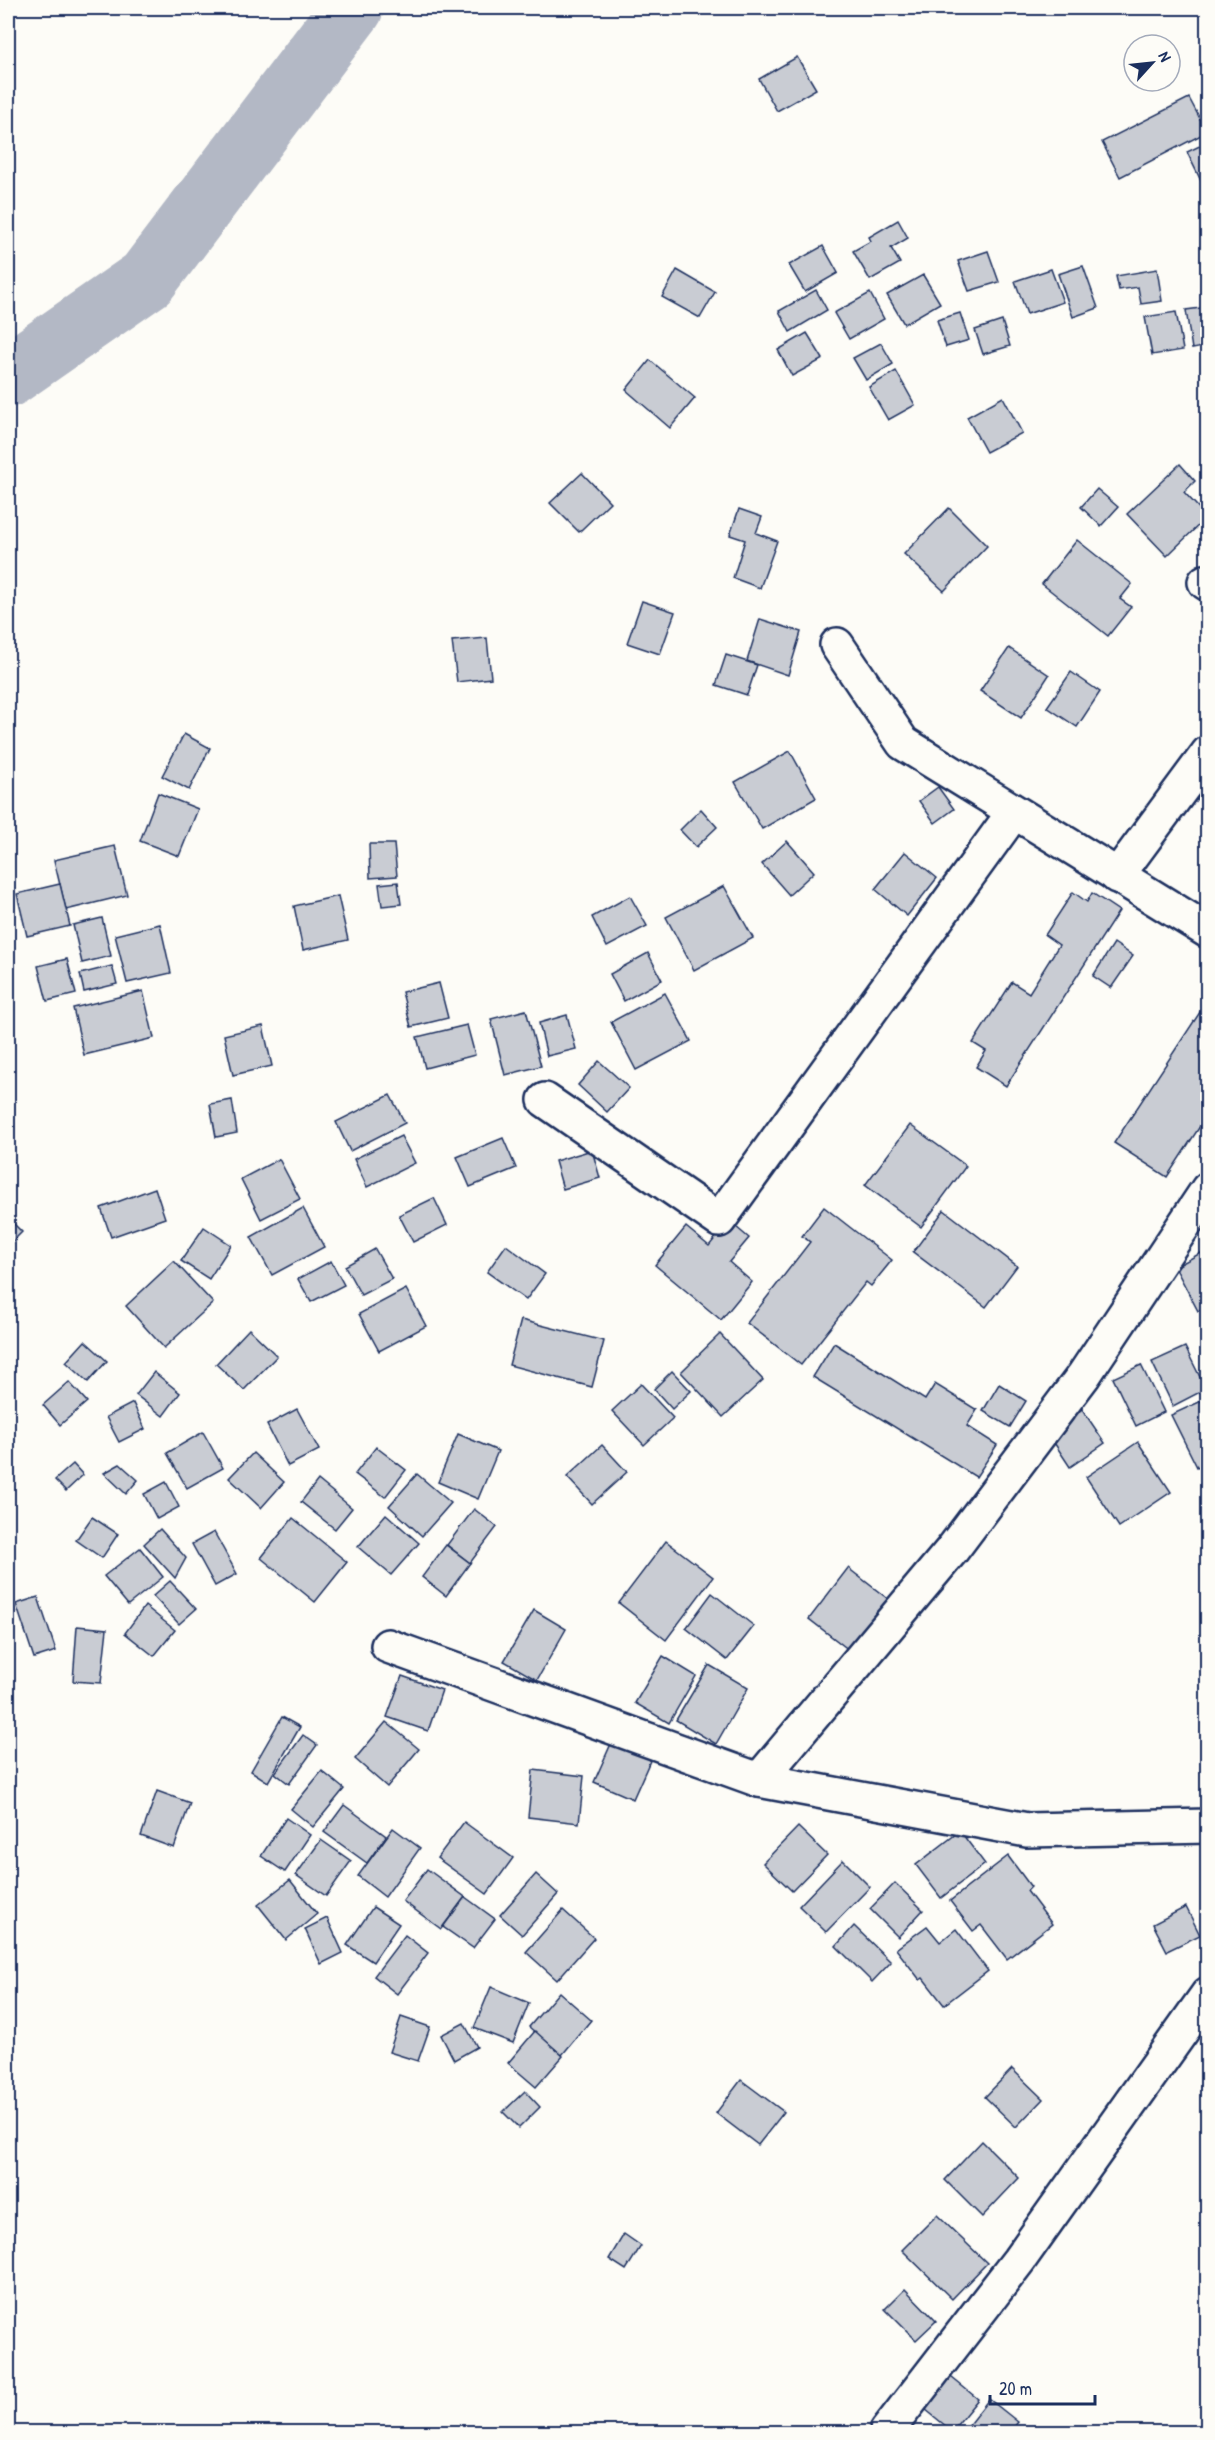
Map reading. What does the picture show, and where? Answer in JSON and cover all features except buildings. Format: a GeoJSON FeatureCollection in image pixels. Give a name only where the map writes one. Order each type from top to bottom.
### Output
{"type":"FeatureCollection","features":[{"type":"Feature","properties":{"kind":"street"},"geometry":{"type":"LineString","coordinates":[[837,645],[903,743],[1208,931]]}},
{"type":"Feature","properties":{"kind":"street"},"geometry":{"type":"LineString","coordinates":[[1117,876],[1208,753]]}},
{"type":"Feature","properties":{"kind":"street"},"geometry":{"type":"LineString","coordinates":[[545,1100],[719,1220],[1014,812]]}},
{"type":"Feature","properties":{"kind":"street"},"geometry":{"type":"LineString","coordinates":[[759,1780],[952,1550],[1084,1376],[1208,1189]]}},
{"type":"Feature","properties":{"kind":"street"},"geometry":{"type":"LineString","coordinates":[[388,1646],[759,1780],[1027,1830],[1208,1826]]}},
{"type":"Feature","properties":{"kind":"street"},"geometry":{"type":"LineString","coordinates":[[887,2430],[1019,2260],[1208,1994]]}},
{"type":"Feature","properties":{"kind":"waterway"},"geometry":{"type":"LineString","coordinates":[[8,376],[147,279],[352,8]]}}]}
